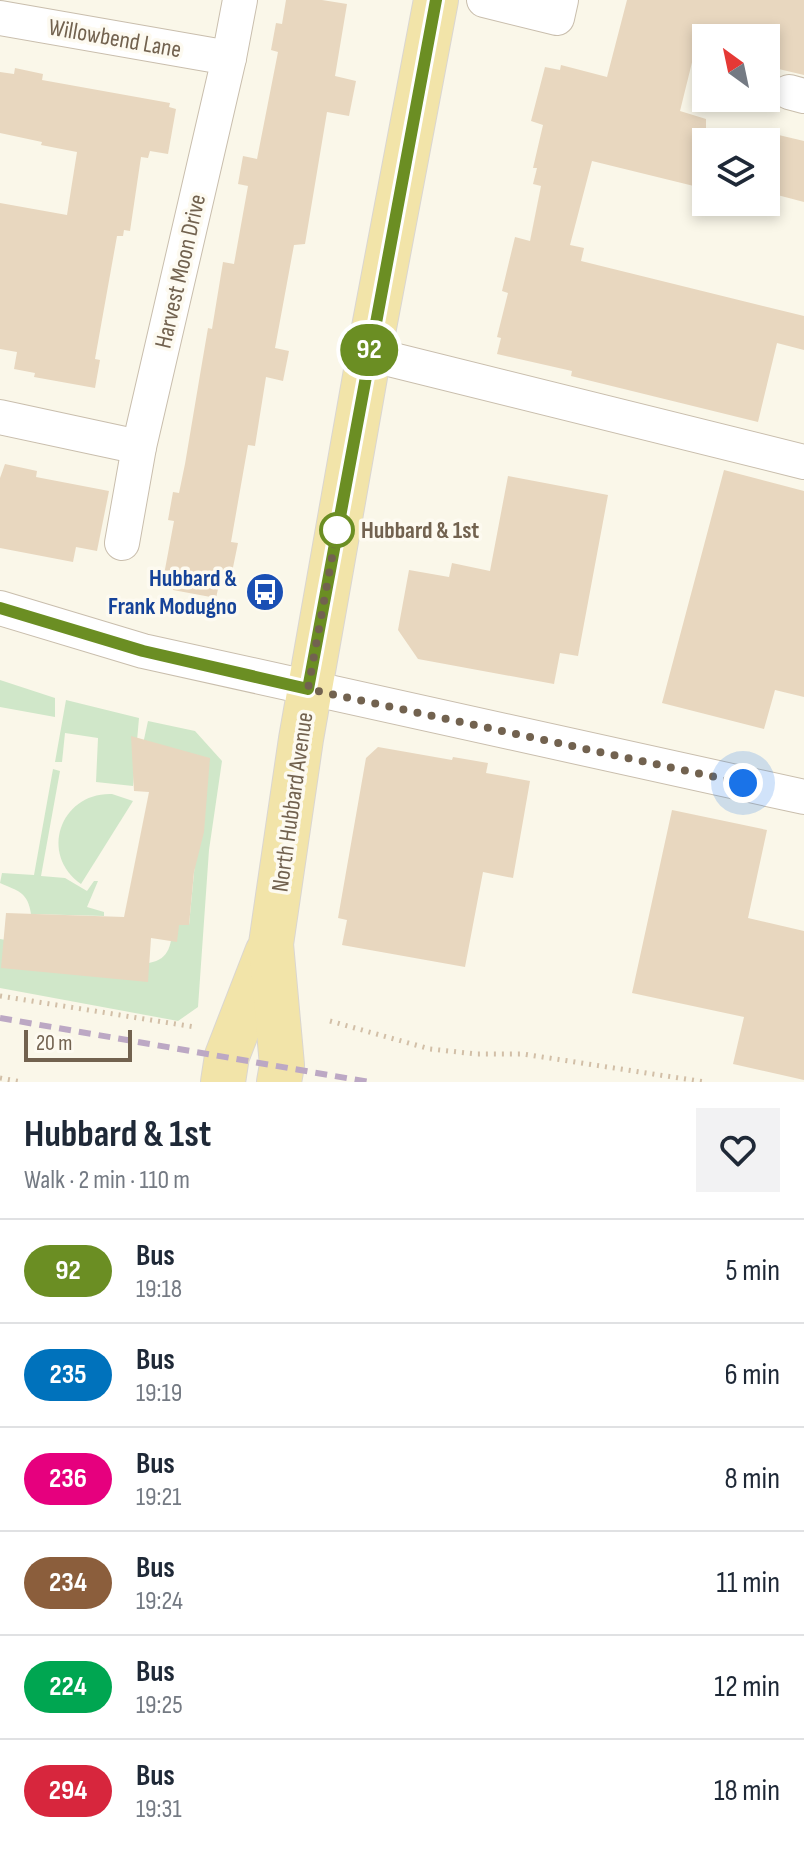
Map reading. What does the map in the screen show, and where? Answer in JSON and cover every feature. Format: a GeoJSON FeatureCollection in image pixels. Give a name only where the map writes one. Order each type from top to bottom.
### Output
{"type":"FeatureCollection","features":[{"type":"Feature","properties":{"kind":"main road","name":"North Hubbard Avenue"},"geometry":{"type":"LineString","coordinates":[[280,1074],[271,944],[308,689],[436,0]]}},
{"type":"Feature","properties":{"kind":"main road","name":"North Hubbard Avenue"},"geometry":{"type":"LineString","coordinates":[[217,1055],[271,944]]}},
{"type":"Feature","properties":{"kind":"street","name":"Harvest Moon Drive"},"geometry":{"type":"LineString","coordinates":[[122,543],[139,447],[240,0]]}},
{"type":"Feature","properties":{"kind":"street"},"geometry":{"type":"LineString","coordinates":[[484,0],[557,18],[561,0]]}},
{"type":"Feature","properties":{"kind":"street","name":"Willowbend Lane"},"geometry":{"type":"LineString","coordinates":[[0,18],[229,58]]}},
{"type":"Feature","properties":{"kind":"street"},"geometry":{"type":"LineString","coordinates":[[369,354],[804,462]]}},
{"type":"Feature","properties":{"kind":"street"},"geometry":{"type":"LineString","coordinates":[[0,417],[139,447]]}},
{"type":"Feature","properties":{"kind":"street"},"geometry":{"type":"LineString","coordinates":[[0,608],[143,651],[804,797]]}},
{"type":"Feature","properties":{"kind":"path"},"geometry":{"type":"LineString","coordinates":[[0,996],[217,1055]]}},
{"type":"Feature","properties":{"kind":"path"},"geometry":{"type":"LineString","coordinates":[[330,1021],[430,1049],[476,1054],[523,1054],[705,1082]]}},
{"type":"Feature","properties":{"kind":"path"},"geometry":{"type":"LineString","coordinates":[[0,1078],[22,1082]]}},
{"type":"Feature","properties":{"kind":"green space"},"geometry":{"type":"Polygon","coordinates":[[[0,680],[55,698],[55,717],[0,707],[0,680]]]}},
{"type":"Feature","properties":{"kind":"green space"},"geometry":{"type":"Polygon","coordinates":[[[66,700],[139,718],[133,786],[96,782],[98,738],[65,733],[62,762],[55,762],[66,700]]]}},
{"type":"Feature","properties":{"kind":"green space"},"geometry":{"type":"Polygon","coordinates":[[[148,721],[195,731],[222,761],[209,850],[198,1007],[178,1021],[0,988],[0,939],[149,963],[166,954],[173,924],[189,925],[196,852],[143,744],[148,721]]]}},
{"type":"Feature","properties":{"kind":"green space"},"geometry":{"type":"Polygon","coordinates":[[[53,769],[60,771],[41,876],[65,878],[87,891],[94,881],[98,881],[87,907],[104,912],[104,916],[31,914],[25,897],[0,883],[2,873],[34,875],[53,769]]]}},
{"type":"Feature","properties":{"kind":"green space"},"geometry":{"type":"Polygon","coordinates":[[[112,794],[133,801],[81,884],[68,871],[61,857],[58,842],[61,827],[68,814],[80,803],[94,796],[112,794]]]}},
{"type":"Feature","properties":{"kind":"building"},"geometry":{"type":"Polygon","coordinates":[[[286,0],[347,4],[335,76],[356,81],[349,116],[327,112],[305,244],[294,245],[275,348],[289,351],[283,381],[266,377],[255,446],[248,445],[231,542],[238,543],[230,582],[220,580],[216,598],[173,590],[175,582],[163,580],[174,521],[168,520],[173,492],[179,493],[223,262],[234,264],[248,186],[238,184],[243,156],[257,159],[278,52],[271,50],[276,23],[282,24],[286,0]]]}},
{"type":"Feature","properties":{"kind":"building"},"geometry":{"type":"Polygon","coordinates":[[[627,0],[804,0],[804,75],[780,69],[780,24],[692,24],[692,62],[680,111],[706,119],[706,128],[692,128],[692,186],[592,161],[570,245],[584,248],[581,261],[804,316],[804,350],[777,343],[758,422],[571,376],[572,371],[497,354],[501,338],[497,337],[508,293],[502,291],[515,237],[530,241],[541,186],[533,184],[537,168],[533,168],[543,125],[531,121],[545,67],[560,70],[561,65],[607,77],[627,0]]]}},
{"type":"Feature","properties":{"kind":"building"},"geometry":{"type":"Polygon","coordinates":[[[15,68],[43,74],[42,80],[170,103],[169,107],[176,109],[168,154],[150,151],[148,158],[141,157],[130,231],[124,230],[123,236],[117,236],[95,359],[100,360],[95,388],[34,377],[35,373],[14,369],[17,352],[0,349],[0,203],[67,215],[77,152],[0,133],[0,72],[14,74],[15,68]]]}},
{"type":"Feature","properties":{"kind":"building"},"geometry":{"type":"Polygon","coordinates":[[[780,135],[804,141],[804,202],[780,196],[780,135]]]}},
{"type":"Feature","properties":{"kind":"building"},"geometry":{"type":"Polygon","coordinates":[[[5,464],[37,471],[36,477],[109,491],[97,551],[76,547],[73,562],[0,548],[0,478],[5,464]]]}},
{"type":"Feature","properties":{"kind":"building"},"geometry":{"type":"Polygon","coordinates":[[[724,470],[804,491],[804,697],[775,690],[764,729],[662,703],[724,470]]]}},
{"type":"Feature","properties":{"kind":"building"},"geometry":{"type":"Polygon","coordinates":[[[508,476],[608,495],[578,656],[560,653],[554,684],[418,659],[398,630],[409,570],[449,577],[452,563],[490,571],[508,476]]]}},
{"type":"Feature","properties":{"kind":"building"},"geometry":{"type":"Polygon","coordinates":[[[131,736],[210,758],[204,832],[194,872],[189,925],[179,925],[177,942],[151,938],[148,982],[1,968],[6,913],[124,917],[149,792],[134,791],[131,736]]]}},
{"type":"Feature","properties":{"kind":"building"},"geometry":{"type":"Polygon","coordinates":[[[378,747],[488,763],[486,773],[530,781],[513,878],[483,872],[465,967],[342,945],[347,920],[338,918],[366,758],[378,747]]]}},
{"type":"Feature","properties":{"kind":"building"},"geometry":{"type":"Polygon","coordinates":[[[672,810],[767,830],[748,918],[804,931],[804,1080],[733,1064],[744,1017],[632,993],[672,810]]]}},
{"type":"Feature","properties":{"kind":"railway"},"geometry":{"type":"LineString","coordinates":[[0,1018],[369,1082]]}},
{"type":"Feature","properties":{"kind":"bus line","name":"92"},"geometry":{"type":"LineString","coordinates":[[0,608],[143,651],[308,689],[436,0]]}},
{"type":"Feature","properties":{"kind":"place","name":"Hubbard & 1st"},"geometry":{"type":"Point","coordinates":[337,530]}},
{"type":"Feature","properties":{"kind":"place","name":"Hubbard & Frank Modugno"},"geometry":{"type":"Point","coordinates":[265,592]}},
{"type":"Feature","properties":{"kind":"route"},"geometry":{"type":"LineString","coordinates":[[337,530],[308,689],[743,783]]}}]}
